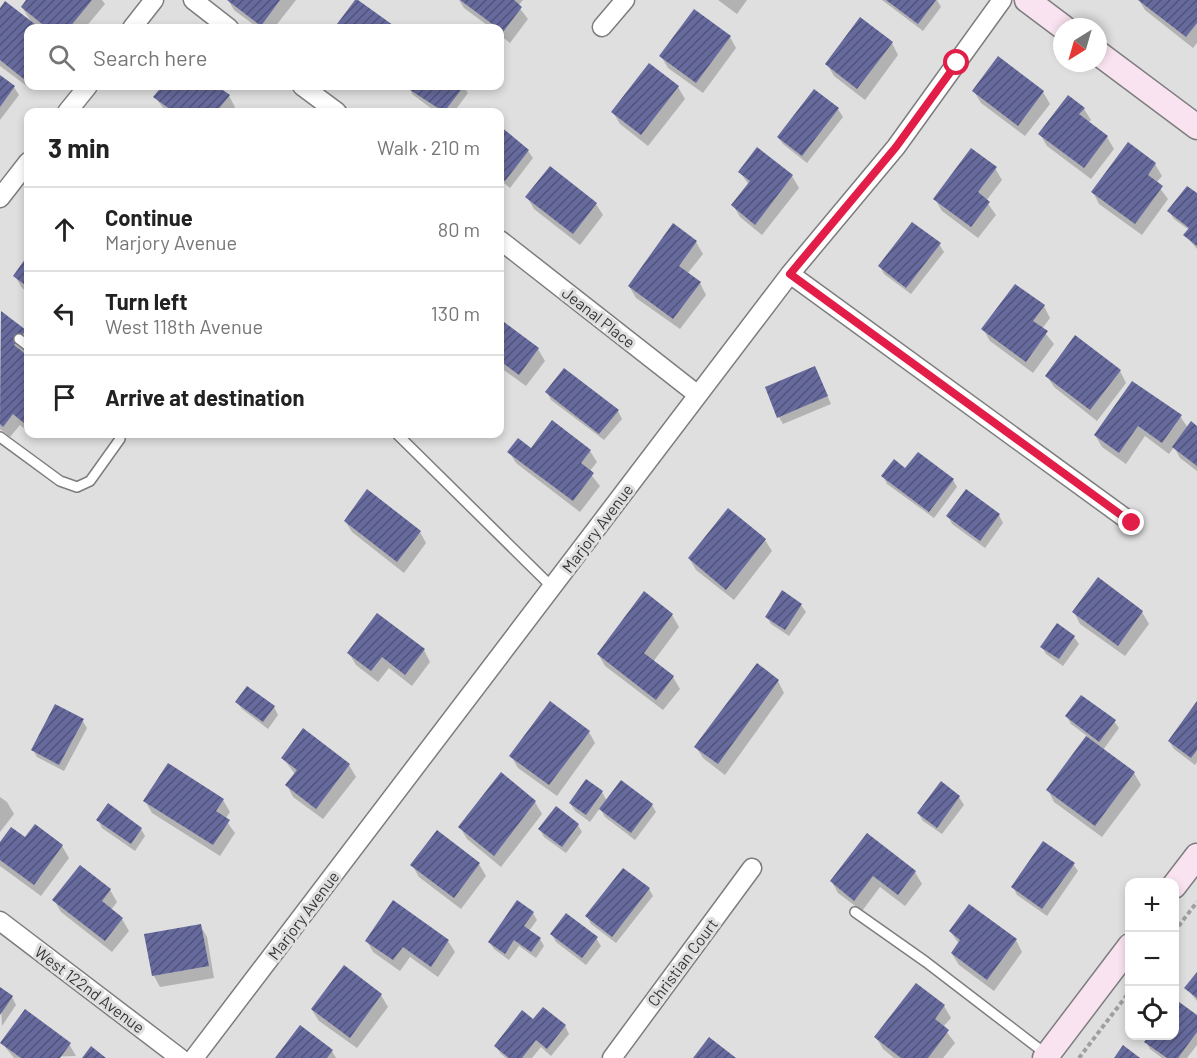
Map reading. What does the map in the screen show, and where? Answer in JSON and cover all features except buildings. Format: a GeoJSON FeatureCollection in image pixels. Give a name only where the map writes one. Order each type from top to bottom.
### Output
{"type":"FeatureCollection","features":[{"type":"Feature","properties":{"kind":"street"},"geometry":{"type":"LineString","coordinates":[[135,24],[154,0]]}},
{"type":"Feature","properties":{"kind":"street"},"geometry":{"type":"LineString","coordinates":[[193,0],[224,24]]}},
{"type":"Feature","properties":{"kind":"street"},"geometry":{"type":"LineString","coordinates":[[602,27],[625,0]]}},
{"type":"Feature","properties":{"kind":"street","name":"Marjory Avenue"},"geometry":{"type":"LineString","coordinates":[[194,1058],[790,274],[896,147],[1002,0]]}},
{"type":"Feature","properties":{"kind":"street"},"geometry":{"type":"LineString","coordinates":[[1027,0],[1053,20]]}},
{"type":"Feature","properties":{"kind":"street"},"geometry":{"type":"LineString","coordinates":[[1107,60],[1197,128]]}},
{"type":"Feature","properties":{"kind":"street"},"geometry":{"type":"LineString","coordinates":[[70,108],[85,90]]}},
{"type":"Feature","properties":{"kind":"street"},"geometry":{"type":"LineString","coordinates":[[307,90],[331,108]]}},
{"type":"Feature","properties":{"kind":"street"},"geometry":{"type":"LineString","coordinates":[[0,198],[24,167]]}},
{"type":"Feature","properties":{"kind":"street","name":"Jeanal Place"},"geometry":{"type":"LineString","coordinates":[[504,243],[698,395]]}},
{"type":"Feature","properties":{"kind":"street"},"geometry":{"type":"LineString","coordinates":[[790,274],[1132,523]]}},
{"type":"Feature","properties":{"kind":"street"},"geometry":{"type":"LineString","coordinates":[[1179,879],[1197,856]]}},
{"type":"Feature","properties":{"kind":"street","name":"Christian Court"},"geometry":{"type":"LineString","coordinates":[[612,1058],[752,868]]}},
{"type":"Feature","properties":{"kind":"street","name":"West 122nd Avenue"},"geometry":{"type":"LineString","coordinates":[[0,921],[180,1058]]}},
{"type":"Feature","properties":{"kind":"street"},"geometry":{"type":"LineString","coordinates":[[1046,1057],[1125,953]]}},
{"type":"Feature","properties":{"kind":"lane"},"geometry":{"type":"LineString","coordinates":[[19,339],[24,343]]}},
{"type":"Feature","properties":{"kind":"lane"},"geometry":{"type":"LineString","coordinates":[[0,436],[60,481],[76,487],[90,481],[120,438]]}},
{"type":"Feature","properties":{"kind":"lane"},"geometry":{"type":"LineString","coordinates":[[401,438],[552,587]]}},
{"type":"Feature","properties":{"kind":"lane"},"geometry":{"type":"LineString","coordinates":[[855,912],[926,962],[1046,1057]]}},
{"type":"Feature","properties":{"kind":"path"},"geometry":{"type":"LineString","coordinates":[[1179,925],[1197,902]]}},
{"type":"Feature","properties":{"kind":"path"},"geometry":{"type":"LineString","coordinates":[[1079,1058],[1125,998]]}},
{"type":"Feature","properties":{"kind":"route"},"geometry":{"type":"LineString","coordinates":[[957,63],[896,147],[790,274],[1132,523]]}}]}
